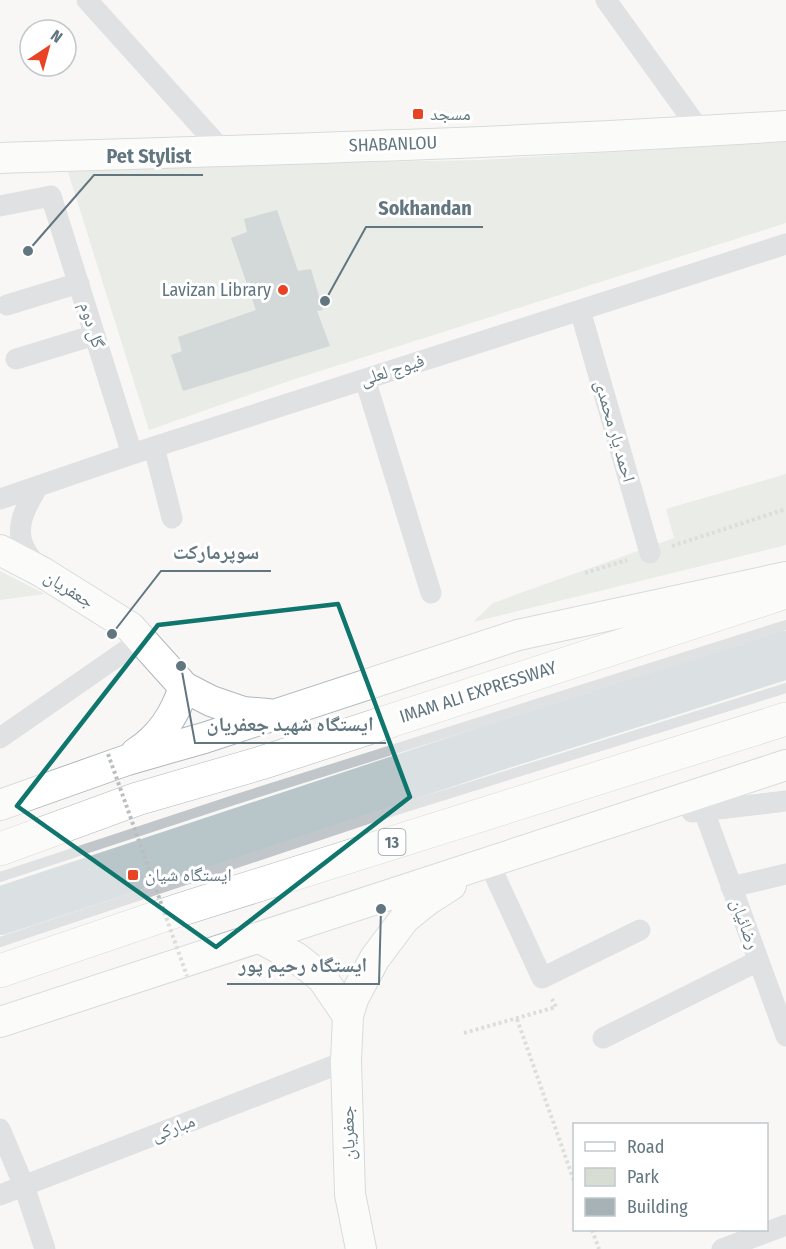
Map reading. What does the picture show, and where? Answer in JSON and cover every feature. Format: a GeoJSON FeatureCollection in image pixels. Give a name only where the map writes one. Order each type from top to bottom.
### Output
{"type":"FeatureCollection","features":[{"type":"Feature","properties":{"kind":"highway","name":"IMAM ALI EXPRESSWAY"},"geometry":{"type":"LineString","coordinates":[[0,849],[136,798],[261,763],[786,592]]}},
{"type":"Feature","properties":{"kind":"highway","name":"13"},"geometry":{"type":"LineString","coordinates":[[0,971],[176,911],[786,719]]}},
{"type":"Feature","properties":{"kind":"main road","name":"SHABANLOU"},"geometry":{"type":"LineString","coordinates":[[0,158],[701,132],[786,126]]}},
{"type":"Feature","properties":{"kind":"main road","name":"جعفریان"},"geometry":{"type":"LineString","coordinates":[[0,550],[42,572],[130,627],[184,687],[211,701],[243,712],[275,715]]}},
{"type":"Feature","properties":{"kind":"main road"},"geometry":{"type":"LineString","coordinates":[[117,757],[275,715],[518,635],[786,577]]}},
{"type":"Feature","properties":{"kind":"main road"},"geometry":{"type":"LineString","coordinates":[[0,805],[152,743],[166,726],[178,705],[184,687]]}},
{"type":"Feature","properties":{"kind":"main road"},"geometry":{"type":"LineString","coordinates":[[0,1022],[786,765]]}},
{"type":"Feature","properties":{"kind":"main road","name":"جعفریان"},"geometry":{"type":"LineString","coordinates":[[361,1249],[350,1194],[345,1061],[348,1016],[352,999],[375,958],[405,918],[429,899],[489,863]]}},
{"type":"Feature","properties":{"kind":"main road"},"geometry":{"type":"LineString","coordinates":[[260,938],[297,958],[322,978],[348,1016]]}},
{"type":"Feature","properties":{"kind":"street"},"geometry":{"type":"LineString","coordinates":[[87,0],[223,151]]}},
{"type":"Feature","properties":{"kind":"street"},"geometry":{"type":"LineString","coordinates":[[606,0],[701,132]]}},
{"type":"Feature","properties":{"kind":"street","name":"گل دوم"},"geometry":{"type":"LineString","coordinates":[[0,206],[51,196],[132,454]]}},
{"type":"Feature","properties":{"kind":"street","name":"فیوج لعلی"},"geometry":{"type":"LineString","coordinates":[[0,499],[132,454],[786,244]]}},
{"type":"Feature","properties":{"kind":"street"},"geometry":{"type":"LineString","coordinates":[[7,305],[79,283]]}},
{"type":"Feature","properties":{"kind":"street","name":"احمد یار محمدی"},"geometry":{"type":"LineString","coordinates":[[580,310],[650,553]]}},
{"type":"Feature","properties":{"kind":"street"},"geometry":{"type":"LineString","coordinates":[[16,359],[95,335]]}},
{"type":"Feature","properties":{"kind":"street"},"geometry":{"type":"LineString","coordinates":[[365,379],[431,593]]}},
{"type":"Feature","properties":{"kind":"street"},"geometry":{"type":"LineString","coordinates":[[154,447],[172,518]]}},
{"type":"Feature","properties":{"kind":"street"},"geometry":{"type":"LineString","coordinates":[[38,486],[23,512],[20,529],[24,549],[42,572]]}},
{"type":"Feature","properties":{"kind":"street"},"geometry":{"type":"LineString","coordinates":[[0,738],[141,640]]}},
{"type":"Feature","properties":{"kind":"street"},"geometry":{"type":"LineString","coordinates":[[614,822],[786,801]]}},
{"type":"Feature","properties":{"kind":"street","name":"رضائیان"},"geometry":{"type":"LineString","coordinates":[[704,811],[786,1036]]}},
{"type":"Feature","properties":{"kind":"street"},"geometry":{"type":"LineString","coordinates":[[489,863],[542,978],[640,930]]}},
{"type":"Feature","properties":{"kind":"street"},"geometry":{"type":"LineString","coordinates":[[732,887],[786,874]]}},
{"type":"Feature","properties":{"kind":"street"},"geometry":{"type":"LineString","coordinates":[[603,1038],[758,961]]}},
{"type":"Feature","properties":{"kind":"street","name":"مبارکی"},"geometry":{"type":"LineString","coordinates":[[0,1195],[345,1061]]}},
{"type":"Feature","properties":{"kind":"street"},"geometry":{"type":"LineString","coordinates":[[0,1129],[24,1186],[45,1249]]}},
{"type":"Feature","properties":{"kind":"street"},"geometry":{"type":"LineString","coordinates":[[722,1249],[786,1225]]}},
{"type":"Feature","properties":{"kind":"lane"},"geometry":{"type":"LineString","coordinates":[[0,877],[237,799],[786,625]]}},
{"type":"Feature","properties":{"kind":"lane"},"geometry":{"type":"LineString","coordinates":[[0,942],[374,817],[786,688]]}},
{"type":"Feature","properties":{"kind":"path"},"geometry":{"type":"LineString","coordinates":[[585,573],[786,509]]}},
{"type":"Feature","properties":{"kind":"path"},"geometry":{"type":"LineString","coordinates":[[117,757],[187,976]]}},
{"type":"Feature","properties":{"kind":"path"},"geometry":{"type":"LineString","coordinates":[[464,1033],[556,1007]]}},
{"type":"Feature","properties":{"kind":"path"},"geometry":{"type":"LineString","coordinates":[[517,1019],[573,1175]]}},
{"type":"Feature","properties":{"kind":"path"},"geometry":{"type":"LineString","coordinates":[[592,1231],[599,1249]]}},
{"type":"Feature","properties":{"kind":"highlighted area"},"geometry":{"type":"Polygon","coordinates":[[[338,604],[410,797],[216,947],[17,806],[158,625],[338,604]]]}},
{"type":"Feature","properties":{"kind":"green space"},"geometry":{"type":"Polygon","coordinates":[[[786,142],[786,223],[295,379],[149,430],[68,172],[221,165],[479,160],[786,142]]]}},
{"type":"Feature","properties":{"kind":"green space"},"geometry":{"type":"Polygon","coordinates":[[[786,474],[786,545],[473,622],[493,603],[674,538],[666,509],[786,474]]]}},
{"type":"Feature","properties":{"kind":"green space"},"geometry":{"type":"Polygon","coordinates":[[[0,571],[45,594],[0,600],[0,571]]]}},
{"type":"Feature","properties":{"kind":"building","name":"Lavizan Library"},"geometry":{"type":"Polygon","coordinates":[[[277,210],[298,271],[311,269],[323,310],[317,311],[330,346],[183,391],[171,355],[182,351],[178,337],[256,310],[231,238],[247,232],[244,219],[277,210]]]}},
{"type":"Feature","properties":{"kind":"waterway"},"geometry":{"type":"LineString","coordinates":[[0,911],[496,747],[786,655]]}},
{"type":"Feature","properties":{"kind":"place","name":"مسجد"},"geometry":{"type":"Point","coordinates":[418,114]}},
{"type":"Feature","properties":{"kind":"place","name":"Pet Stylist"},"geometry":{"type":"Point","coordinates":[28,251]}},
{"type":"Feature","properties":{"kind":"place","name":"Lavizan Library"},"geometry":{"type":"Point","coordinates":[283,290]}},
{"type":"Feature","properties":{"kind":"place","name":"Sokhandan"},"geometry":{"type":"Point","coordinates":[325,301]}},
{"type":"Feature","properties":{"kind":"place","name":"سوپرمارکت"},"geometry":{"type":"Point","coordinates":[112,634]}},
{"type":"Feature","properties":{"kind":"place","name":"ایستگاه شهید جعفریان"},"geometry":{"type":"Point","coordinates":[181,666]}},
{"type":"Feature","properties":{"kind":"place","name":"ایستگاه شیان"},"geometry":{"type":"Point","coordinates":[133,875]}},
{"type":"Feature","properties":{"kind":"place","name":"ایستگاه رحیم پور"},"geometry":{"type":"Point","coordinates":[381,909]}}]}
